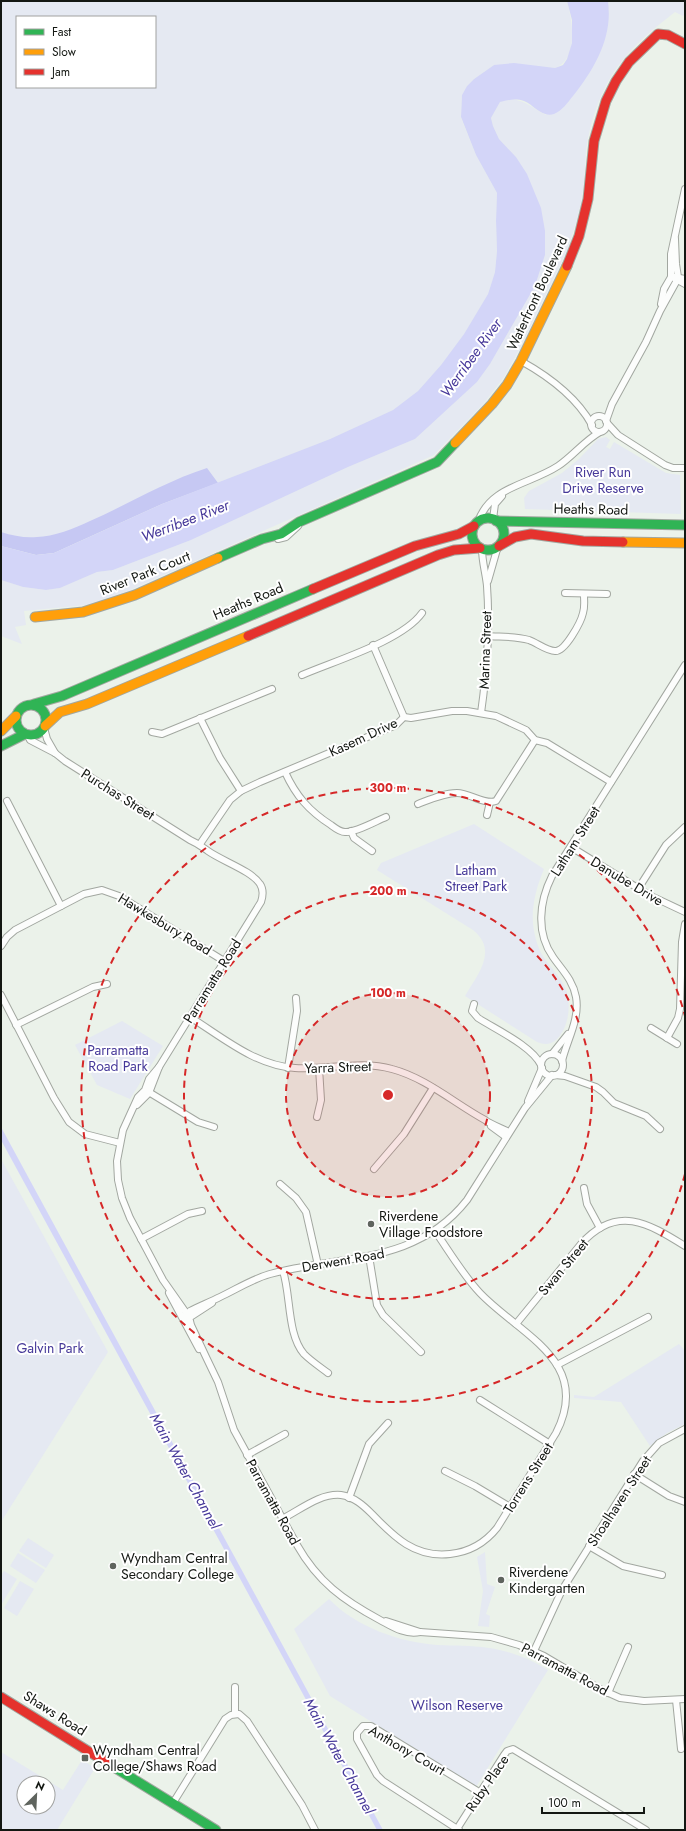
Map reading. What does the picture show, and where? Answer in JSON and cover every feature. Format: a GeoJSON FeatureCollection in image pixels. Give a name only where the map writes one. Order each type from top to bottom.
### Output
{"type":"FeatureCollection","features":[{"type":"Feature","properties":{"kind":"main road","name":"Waterfront Boulevard"},"geometry":{"type":"LineString","coordinates":[[437,462],[492,404],[507,385],[567,267],[579,236],[588,199],[594,141],[601,114],[616,81],[628,62],[654,37],[662,34],[668,35],[685,44]]}},
{"type":"Feature","properties":{"kind":"main road","name":"River Park Court"},"geometry":{"type":"LineString","coordinates":[[35,617],[83,612],[135,595],[262,539],[281,534],[299,522],[437,462]]}},
{"type":"Feature","properties":{"kind":"main road"},"geometry":{"type":"LineString","coordinates":[[1,746],[26,734],[37,734],[60,712],[87,704],[438,555],[454,550],[491,550],[499,546],[503,539],[504,533],[501,525],[494,520],[485,519],[476,524],[472,539],[481,549]]}},
{"type":"Feature","properties":{"kind":"main road","name":"Heaths Road"},"geometry":{"type":"LineString","coordinates":[[494,520],[685,525]]}},
{"type":"Feature","properties":{"kind":"main road","name":"Heaths Road"},"geometry":{"type":"LineString","coordinates":[[34,704],[62,696],[415,546],[462,533],[476,524]]}},
{"type":"Feature","properties":{"kind":"main road","name":"Heaths Road"},"geometry":{"type":"LineString","coordinates":[[499,546],[515,537],[531,534],[583,541],[685,543]]}},
{"type":"Feature","properties":{"kind":"main road"},"geometry":{"type":"LineString","coordinates":[[1,731],[16,716],[22,707],[34,704],[41,707],[45,713],[47,719],[45,727]]}},
{"type":"Feature","properties":{"kind":"main road"},"geometry":{"type":"LineString","coordinates":[[16,716],[17,725],[26,734]]}},
{"type":"Feature","properties":{"kind":"main road","name":"Shaws Road"},"geometry":{"type":"LineString","coordinates":[[1,1696],[216,1830]]}},
{"type":"Feature","properties":{"kind":"street"},"geometry":{"type":"LineString","coordinates":[[660,311],[664,289],[671,277],[671,254],[685,189]]}},
{"type":"Feature","properties":{"kind":"street"},"geometry":{"type":"LineString","coordinates":[[476,524],[483,508],[500,493],[538,478],[558,466],[606,428],[612,404],[646,342],[677,278],[675,239]]}},
{"type":"Feature","properties":{"kind":"street"},"geometry":{"type":"LineString","coordinates":[[671,277],[685,278]]}},
{"type":"Feature","properties":{"kind":"street"},"geometry":{"type":"LineString","coordinates":[[677,278],[685,284]]}},
{"type":"Feature","properties":{"kind":"street"},"geometry":{"type":"LineString","coordinates":[[520,361],[554,382],[583,412],[596,431],[618,435]]}},
{"type":"Feature","properties":{"kind":"street"},"geometry":{"type":"LineString","coordinates":[[584,444],[592,426],[592,420],[612,404]]}},
{"type":"Feature","properties":{"kind":"street"},"geometry":{"type":"LineString","coordinates":[[583,412],[597,417],[603,417],[618,435],[665,465],[673,468],[685,468]]}},
{"type":"Feature","properties":{"kind":"street"},"geometry":{"type":"LineString","coordinates":[[494,520],[494,505],[497,500],[517,487]]}},
{"type":"Feature","properties":{"kind":"street","name":"Marina Street"},"geometry":{"type":"LineString","coordinates":[[487,587],[493,559],[499,546]]}},
{"type":"Feature","properties":{"kind":"street","name":"Marina Street"},"geometry":{"type":"LineString","coordinates":[[480,712],[486,677],[487,587],[481,549]]}},
{"type":"Feature","properties":{"kind":"street"},"geometry":{"type":"LineString","coordinates":[[565,593],[584,595],[607,594]]}},
{"type":"Feature","properties":{"kind":"street"},"geometry":{"type":"LineString","coordinates":[[486,636],[517,638],[531,641],[552,651],[559,650],[565,645],[581,619],[584,612],[584,595]]}},
{"type":"Feature","properties":{"kind":"street"},"geometry":{"type":"LineString","coordinates":[[302,675],[417,626],[422,614]]}},
{"type":"Feature","properties":{"kind":"street"},"geometry":{"type":"LineString","coordinates":[[373,645],[404,717]]}},
{"type":"Feature","properties":{"kind":"street","name":"Latham Street"},"geometry":{"type":"LineString","coordinates":[[562,1063],[575,1020],[577,1007],[574,990],[570,980],[548,948],[544,935],[541,919],[542,905],[547,887],[685,665]]}},
{"type":"Feature","properties":{"kind":"street"},"geometry":{"type":"LineString","coordinates":[[152,732],[162,734],[272,689]]}},
{"type":"Feature","properties":{"kind":"street","name":"Kasem Drive"},"geometry":{"type":"LineString","coordinates":[[201,842],[222,810],[241,791],[396,725],[404,717],[417,717],[452,711],[480,712],[511,722],[530,733],[535,740],[547,743],[611,782]]}},
{"type":"Feature","properties":{"kind":"street"},"geometry":{"type":"LineString","coordinates":[[200,718],[220,758],[241,791]]}},
{"type":"Feature","properties":{"kind":"street"},"geometry":{"type":"LineString","coordinates":[[45,727],[47,740],[54,753]]}},
{"type":"Feature","properties":{"kind":"street","name":"Purchas Street"},"geometry":{"type":"LineString","coordinates":[[26,734],[30,740],[54,753],[183,834],[201,842]]}},
{"type":"Feature","properties":{"kind":"street"},"geometry":{"type":"LineString","coordinates":[[418,804],[447,793],[459,793],[490,802],[496,801],[500,798],[535,740]]}},
{"type":"Feature","properties":{"kind":"street"},"geometry":{"type":"LineString","coordinates":[[285,772],[292,787],[307,808],[338,830],[346,833],[386,817]]}},
{"type":"Feature","properties":{"kind":"street"},"geometry":{"type":"LineString","coordinates":[[7,801],[61,906]]}},
{"type":"Feature","properties":{"kind":"street"},"geometry":{"type":"LineString","coordinates":[[487,815],[490,802]]}},
{"type":"Feature","properties":{"kind":"street"},"geometry":{"type":"LineString","coordinates":[[638,889],[666,845],[685,827]]}},
{"type":"Feature","properties":{"kind":"street"},"geometry":{"type":"LineString","coordinates":[[351,831],[354,838],[372,851]]}},
{"type":"Feature","properties":{"kind":"street","name":"Parramatta Road"},"geometry":{"type":"LineString","coordinates":[[201,842],[218,856],[256,880],[262,887],[263,894],[261,902],[159,1067],[147,1091],[134,1107],[126,1122],[120,1143],[117,1172],[119,1189],[124,1207],[164,1280],[172,1300],[187,1316],[186,1326],[206,1357],[218,1382],[234,1430],[282,1519],[301,1552],[322,1580],[353,1606],[405,1632],[491,1638],[512,1642],[534,1651],[608,1693],[620,1698],[644,1702],[685,1699]]}},
{"type":"Feature","properties":{"kind":"street","name":"Danube Drive"},"geometry":{"type":"LineString","coordinates":[[571,847],[638,889],[685,912]]}},
{"type":"Feature","properties":{"kind":"street","name":"Hawkesbury Road"},"geometry":{"type":"LineString","coordinates":[[1,946],[7,937],[16,930],[90,892],[102,890],[111,892],[224,961]]}},
{"type":"Feature","properties":{"kind":"street"},"geometry":{"type":"LineString","coordinates":[[667,1038],[678,1018],[680,1009],[682,942],[685,924]]}},
{"type":"Feature","properties":{"kind":"street"},"geometry":{"type":"LineString","coordinates":[[16,1025],[93,987],[107,984]]}},
{"type":"Feature","properties":{"kind":"street"},"geometry":{"type":"LineString","coordinates":[[1,996],[57,1104],[69,1122],[85,1134],[120,1143]]}},
{"type":"Feature","properties":{"kind":"street"},"geometry":{"type":"LineString","coordinates":[[288,1068],[297,1011],[296,998]]}},
{"type":"Feature","properties":{"kind":"street"},"geometry":{"type":"LineString","coordinates":[[474,1004],[472,1011],[478,1018],[527,1049],[538,1059],[546,1073],[572,1078],[600,1089],[614,1103],[646,1116],[660,1129]]}},
{"type":"Feature","properties":{"kind":"street","name":"Yarra Street"},"geometry":{"type":"LineString","coordinates":[[190,1017],[254,1056],[269,1063],[288,1068],[319,1068],[357,1065],[382,1066],[406,1073],[508,1135]]}},
{"type":"Feature","properties":{"kind":"street"},"geometry":{"type":"LineString","coordinates":[[651,1028],[677,1044]]}},
{"type":"Feature","properties":{"kind":"street","name":"Latham Street"},"geometry":{"type":"LineString","coordinates":[[550,1054],[572,1030]]}},
{"type":"Feature","properties":{"kind":"street"},"geometry":{"type":"LineString","coordinates":[[527,1049],[558,1056],[572,1078]]}},
{"type":"Feature","properties":{"kind":"street"},"geometry":{"type":"LineString","coordinates":[[541,1066],[543,1058],[550,1054]]}},
{"type":"Feature","properties":{"kind":"street"},"geometry":{"type":"LineString","coordinates":[[554,1075],[560,1071],[562,1063]]}},
{"type":"Feature","properties":{"kind":"street","name":"Derwent Road"},"geometry":{"type":"LineString","coordinates":[[525,1108],[541,1066]]}},
{"type":"Feature","properties":{"kind":"street"},"geometry":{"type":"LineString","coordinates":[[317,1117],[320,1100],[319,1068]]}},
{"type":"Feature","properties":{"kind":"street","name":"Derwent Road"},"geometry":{"type":"LineString","coordinates":[[187,1316],[219,1297],[258,1278],[283,1271],[369,1256],[398,1249],[435,1231],[456,1213],[467,1200],[525,1108],[554,1075]]}},
{"type":"Feature","properties":{"kind":"street"},"geometry":{"type":"LineString","coordinates":[[374,1169],[404,1134],[432,1088]]}},
{"type":"Feature","properties":{"kind":"street"},"geometry":{"type":"LineString","coordinates":[[147,1091],[198,1122],[214,1127]]}},
{"type":"Feature","properties":{"kind":"street"},"geometry":{"type":"LineString","coordinates":[[280,1184],[296,1198],[306,1212],[318,1265]]}},
{"type":"Feature","properties":{"kind":"street"},"geometry":{"type":"LineString","coordinates":[[584,1188],[587,1204],[600,1228]]}},
{"type":"Feature","properties":{"kind":"street"},"geometry":{"type":"LineString","coordinates":[[141,1239],[188,1214],[202,1211]]}},
{"type":"Feature","properties":{"kind":"street","name":"Swan Street"},"geometry":{"type":"LineString","coordinates":[[516,1324],[581,1244],[592,1233],[600,1228],[617,1222],[639,1222],[655,1228],[685,1246]]}},
{"type":"Feature","properties":{"kind":"street","name":"Torrens Street"},"geometry":{"type":"LineString","coordinates":[[282,1519],[323,1498],[335,1495],[349,1498],[362,1505],[403,1544],[424,1553],[438,1555],[461,1552],[481,1543],[497,1528],[561,1425],[566,1404],[564,1384],[557,1365],[547,1351],[477,1290],[435,1231]]}},
{"type":"Feature","properties":{"kind":"street"},"geometry":{"type":"LineString","coordinates":[[369,1256],[377,1305],[383,1315],[421,1352]]}},
{"type":"Feature","properties":{"kind":"street"},"geometry":{"type":"LineString","coordinates":[[283,1271],[292,1324],[298,1345],[305,1354],[328,1373]]}},
{"type":"Feature","properties":{"kind":"street"},"geometry":{"type":"LineString","coordinates":[[557,1365],[648,1317]]}},
{"type":"Feature","properties":{"kind":"street"},"geometry":{"type":"LineString","coordinates":[[480,1400],[550,1444]]}},
{"type":"Feature","properties":{"kind":"street"},"geometry":{"type":"LineString","coordinates":[[349,1498],[369,1444],[388,1423]]}},
{"type":"Feature","properties":{"kind":"street","name":"Shoalhaven Street"},"geometry":{"type":"LineString","coordinates":[[534,1651],[559,1596],[634,1474],[654,1447],[685,1428]]}},
{"type":"Feature","properties":{"kind":"street"},"geometry":{"type":"LineString","coordinates":[[247,1455],[285,1434]]}},
{"type":"Feature","properties":{"kind":"street"},"geometry":{"type":"LineString","coordinates":[[445,1471],[475,1486],[510,1507]]}},
{"type":"Feature","properties":{"kind":"street"},"geometry":{"type":"LineString","coordinates":[[634,1474],[669,1496],[685,1502]]}},
{"type":"Feature","properties":{"kind":"street"},"geometry":{"type":"LineString","coordinates":[[589,1546],[623,1566],[662,1575]]}},
{"type":"Feature","properties":{"kind":"street"},"geometry":{"type":"LineString","coordinates":[[608,1693],[628,1647]]}},
{"type":"Feature","properties":{"kind":"street"},"geometry":{"type":"LineString","coordinates":[[235,1687],[235,1714]]}},
{"type":"Feature","properties":{"kind":"street"},"geometry":{"type":"LineString","coordinates":[[676,1700],[681,1749]]}},
{"type":"Feature","properties":{"kind":"street"},"geometry":{"type":"LineString","coordinates":[[173,1803],[225,1719],[235,1714],[242,1715],[248,1721],[302,1804],[315,1830]]}},
{"type":"Feature","properties":{"kind":"street","name":"Anthony Court"},"geometry":{"type":"LineString","coordinates":[[458,1829],[391,1788],[380,1778],[357,1739],[358,1732],[365,1725],[371,1726],[479,1792]]}},
{"type":"Feature","properties":{"kind":"street","name":"Ruby Place"},"geometry":{"type":"LineString","coordinates":[[458,1829],[479,1792],[505,1753],[510,1750],[514,1750],[646,1830]]}},
{"type":"Feature","properties":{"kind":"green space"},"geometry":{"type":"Polygon","coordinates":[[[1,1],[567,1],[571,18],[572,38],[571,48],[563,63],[555,68],[494,65],[474,79],[467,86],[462,95],[461,118],[476,155],[497,193],[497,251],[495,272],[488,294],[464,334],[441,365],[418,391],[393,410],[330,439],[162,504],[111,526],[1,546],[1,1]]]}},
{"type":"Feature","properties":{"kind":"green space"},"geometry":{"type":"Polygon","coordinates":[[[608,1],[685,1],[685,13],[683,16],[675,12],[645,37],[624,58],[606,85],[590,128],[586,150],[584,185],[581,203],[567,251],[519,350],[504,377],[484,403],[434,455],[128,591],[86,605],[24,611],[26,625],[15,627],[22,644],[1,636],[1,580],[23,587],[46,590],[60,588],[97,572],[113,570],[191,540],[348,467],[415,439],[477,382],[490,364],[535,286],[545,255],[516,157],[499,139],[491,118],[500,102],[507,100],[524,102],[546,115],[609,13],[608,1]]]}},
{"type":"Feature","properties":{"kind":"green space","name":"River Run Drive Reserve"},"geometry":{"type":"Polygon","coordinates":[[[606,437],[610,440],[606,447],[610,449],[614,442],[666,473],[680,475],[681,514],[525,509],[524,498],[529,491],[562,473],[579,459],[598,439],[606,437]]]}},
{"type":"Feature","properties":{"kind":"green space","name":"Latham Street Park"},"geometry":{"type":"Polygon","coordinates":[[[474,824],[544,869],[534,899],[534,931],[542,955],[565,987],[569,1007],[567,1021],[561,1034],[555,1041],[550,1043],[542,1044],[537,1042],[465,996],[483,963],[485,955],[481,938],[473,930],[377,870],[381,863],[474,824]]]}},
{"type":"Feature","properties":{"kind":"green space","name":"Parramatta Road Park"},"geometry":{"type":"Polygon","coordinates":[[[122,1021],[163,1046],[130,1099],[97,1085],[75,1045],[122,1021]]]}},
{"type":"Feature","properties":{"kind":"green space","name":"Galvin Park"},"geometry":{"type":"Polygon","coordinates":[[[1,1159],[108,1352],[1,1522],[1,1159]]]}},
{"type":"Feature","properties":{"kind":"green space"},"geometry":{"type":"Polygon","coordinates":[[[679,1344],[685,1351],[685,1424],[667,1433],[650,1446],[621,1402],[574,1398],[574,1395],[594,1397],[679,1344]]]}},
{"type":"Feature","properties":{"kind":"green space"},"geometry":{"type":"Polygon","coordinates":[[[28,1538],[54,1555],[46,1568],[19,1551],[28,1538]]]}},
{"type":"Feature","properties":{"kind":"green space"},"geometry":{"type":"Polygon","coordinates":[[[485,1552],[487,1584],[495,1587],[486,1614],[490,1616],[489,1627],[478,1626],[483,1591],[477,1557],[485,1552]]]}},
{"type":"Feature","properties":{"kind":"green space"},"geometry":{"type":"Polygon","coordinates":[[[18,1553],[45,1570],[36,1583],[10,1566],[18,1553]]]}},
{"type":"Feature","properties":{"kind":"green space"},"geometry":{"type":"Polygon","coordinates":[[[4,1571],[17,1579],[1,1605],[1,1575],[4,1571]]]}},
{"type":"Feature","properties":{"kind":"green space"},"geometry":{"type":"Polygon","coordinates":[[[20,1581],[34,1589],[17,1616],[4,1608],[20,1581]]]}},
{"type":"Feature","properties":{"kind":"green space","name":"Wilson Reserve"},"geometry":{"type":"Polygon","coordinates":[[[329,1599],[352,1618],[393,1637],[437,1645],[476,1646],[497,1649],[520,1656],[548,1670],[476,1787],[330,1696],[294,1629],[329,1599]]]}},
{"type":"Feature","properties":{"kind":"green space"},"geometry":{"type":"Polygon","coordinates":[[[1,1752],[39,1775],[16,1775],[16,1815],[56,1815],[56,1786],[63,1790],[82,1760],[95,1768],[57,1830],[1,1830],[1,1752]]]}},
{"type":"Feature","properties":{"kind":"shaded area"},"geometry":{"type":"Polygon","coordinates":[[[207,468],[218,483],[162,504],[54,553],[36,555],[1,546],[1,532],[10,535],[43,537],[64,532],[177,479],[207,468]]]}},
{"type":"Feature","properties":{"kind":"water","name":"Werribee River"},"geometry":{"type":"Polygon","coordinates":[[[567,1],[608,1],[608,27],[601,52],[581,85],[567,104],[560,111],[554,114],[550,115],[542,113],[524,101],[512,100],[500,102],[491,118],[499,139],[516,157],[527,174],[541,208],[545,231],[545,255],[535,286],[490,364],[477,382],[415,439],[348,467],[191,540],[113,570],[97,572],[60,588],[46,590],[23,587],[1,580],[1,546],[36,555],[54,553],[162,504],[330,439],[393,410],[418,391],[441,365],[464,334],[488,294],[495,272],[497,251],[497,193],[476,155],[461,117],[462,95],[467,86],[474,79],[494,65],[514,63],[555,68],[563,65],[567,59],[572,43],[572,20],[567,1]]]}},
{"type":"Feature","properties":{"kind":"water","name":"Main Water Channel"},"geometry":{"type":"Polygon","coordinates":[[[1,1127],[383,1830],[377,1830],[1,1140],[1,1127]]]}},
{"type":"Feature","properties":{"kind":"traffic: fast"},"geometry":{"type":"LineString","coordinates":[[218,558],[262,539],[281,534],[299,522],[437,462],[455,443]]}},
{"type":"Feature","properties":{"kind":"traffic: fast"},"geometry":{"type":"LineString","coordinates":[[485,518],[491,518],[501,525],[504,534],[503,540],[497,547],[491,550],[485,550],[475,543],[472,537],[472,531],[479,521],[485,518]]}},
{"type":"Feature","properties":{"kind":"traffic: fast"},"geometry":{"type":"LineString","coordinates":[[496,521],[685,525]]}},
{"type":"Feature","properties":{"kind":"traffic: fast"},"geometry":{"type":"LineString","coordinates":[[34,704],[62,696],[313,589]]}},
{"type":"Feature","properties":{"kind":"traffic: fast"},"geometry":{"type":"LineString","coordinates":[[31,705],[42,709],[46,720],[42,731],[31,735],[20,731],[16,720],[20,709],[31,705]]}},
{"type":"Feature","properties":{"kind":"traffic: fast"},"geometry":{"type":"LineString","coordinates":[[1,746],[25,734]]}},
{"type":"Feature","properties":{"kind":"traffic: fast"},"geometry":{"type":"LineString","coordinates":[[109,1764],[216,1830]]}},
{"type":"Feature","properties":{"kind":"traffic: slow"},"geometry":{"type":"LineString","coordinates":[[455,443],[492,404],[507,385],[521,361],[567,266]]}},
{"type":"Feature","properties":{"kind":"traffic: slow"},"geometry":{"type":"LineString","coordinates":[[623,542],[685,543]]}},
{"type":"Feature","properties":{"kind":"traffic: slow"},"geometry":{"type":"LineString","coordinates":[[35,617],[83,612],[135,595],[218,558]]}},
{"type":"Feature","properties":{"kind":"traffic: slow"},"geometry":{"type":"LineString","coordinates":[[45,726],[60,712],[87,704],[248,636]]}},
{"type":"Feature","properties":{"kind":"traffic: slow"},"geometry":{"type":"LineString","coordinates":[[1,731],[16,716]]}},
{"type":"Feature","properties":{"kind":"traffic: jam"},"geometry":{"type":"LineString","coordinates":[[567,266],[579,236],[588,199],[594,141],[606,101],[616,81],[629,62],[658,34],[668,35],[685,44]]}},
{"type":"Feature","properties":{"kind":"traffic: jam"},"geometry":{"type":"LineString","coordinates":[[313,589],[415,546],[459,534],[474,526]]}},
{"type":"Feature","properties":{"kind":"traffic: jam"},"geometry":{"type":"LineString","coordinates":[[499,546],[515,537],[531,534],[583,541],[623,542]]}},
{"type":"Feature","properties":{"kind":"traffic: jam"},"geometry":{"type":"LineString","coordinates":[[248,636],[438,555],[454,550],[480,548]]}},
{"type":"Feature","properties":{"kind":"traffic: jam"},"geometry":{"type":"LineString","coordinates":[[1,1697],[109,1764]]}},
{"type":"Feature","properties":{"kind":"place","name":"Riverdene Village Foodstore"},"geometry":{"type":"Point","coordinates":[371,1224]}},
{"type":"Feature","properties":{"kind":"place","name":"Wyndham Central Secondary College"},"geometry":{"type":"Point","coordinates":[113,1566]}},
{"type":"Feature","properties":{"kind":"place","name":"Riverdene Kindergarten"},"geometry":{"type":"Point","coordinates":[501,1580]}},
{"type":"Feature","properties":{"kind":"place","name":"Wyndham Central College/Shaws Road"},"geometry":{"type":"Point","coordinates":[85,1758]}}]}
